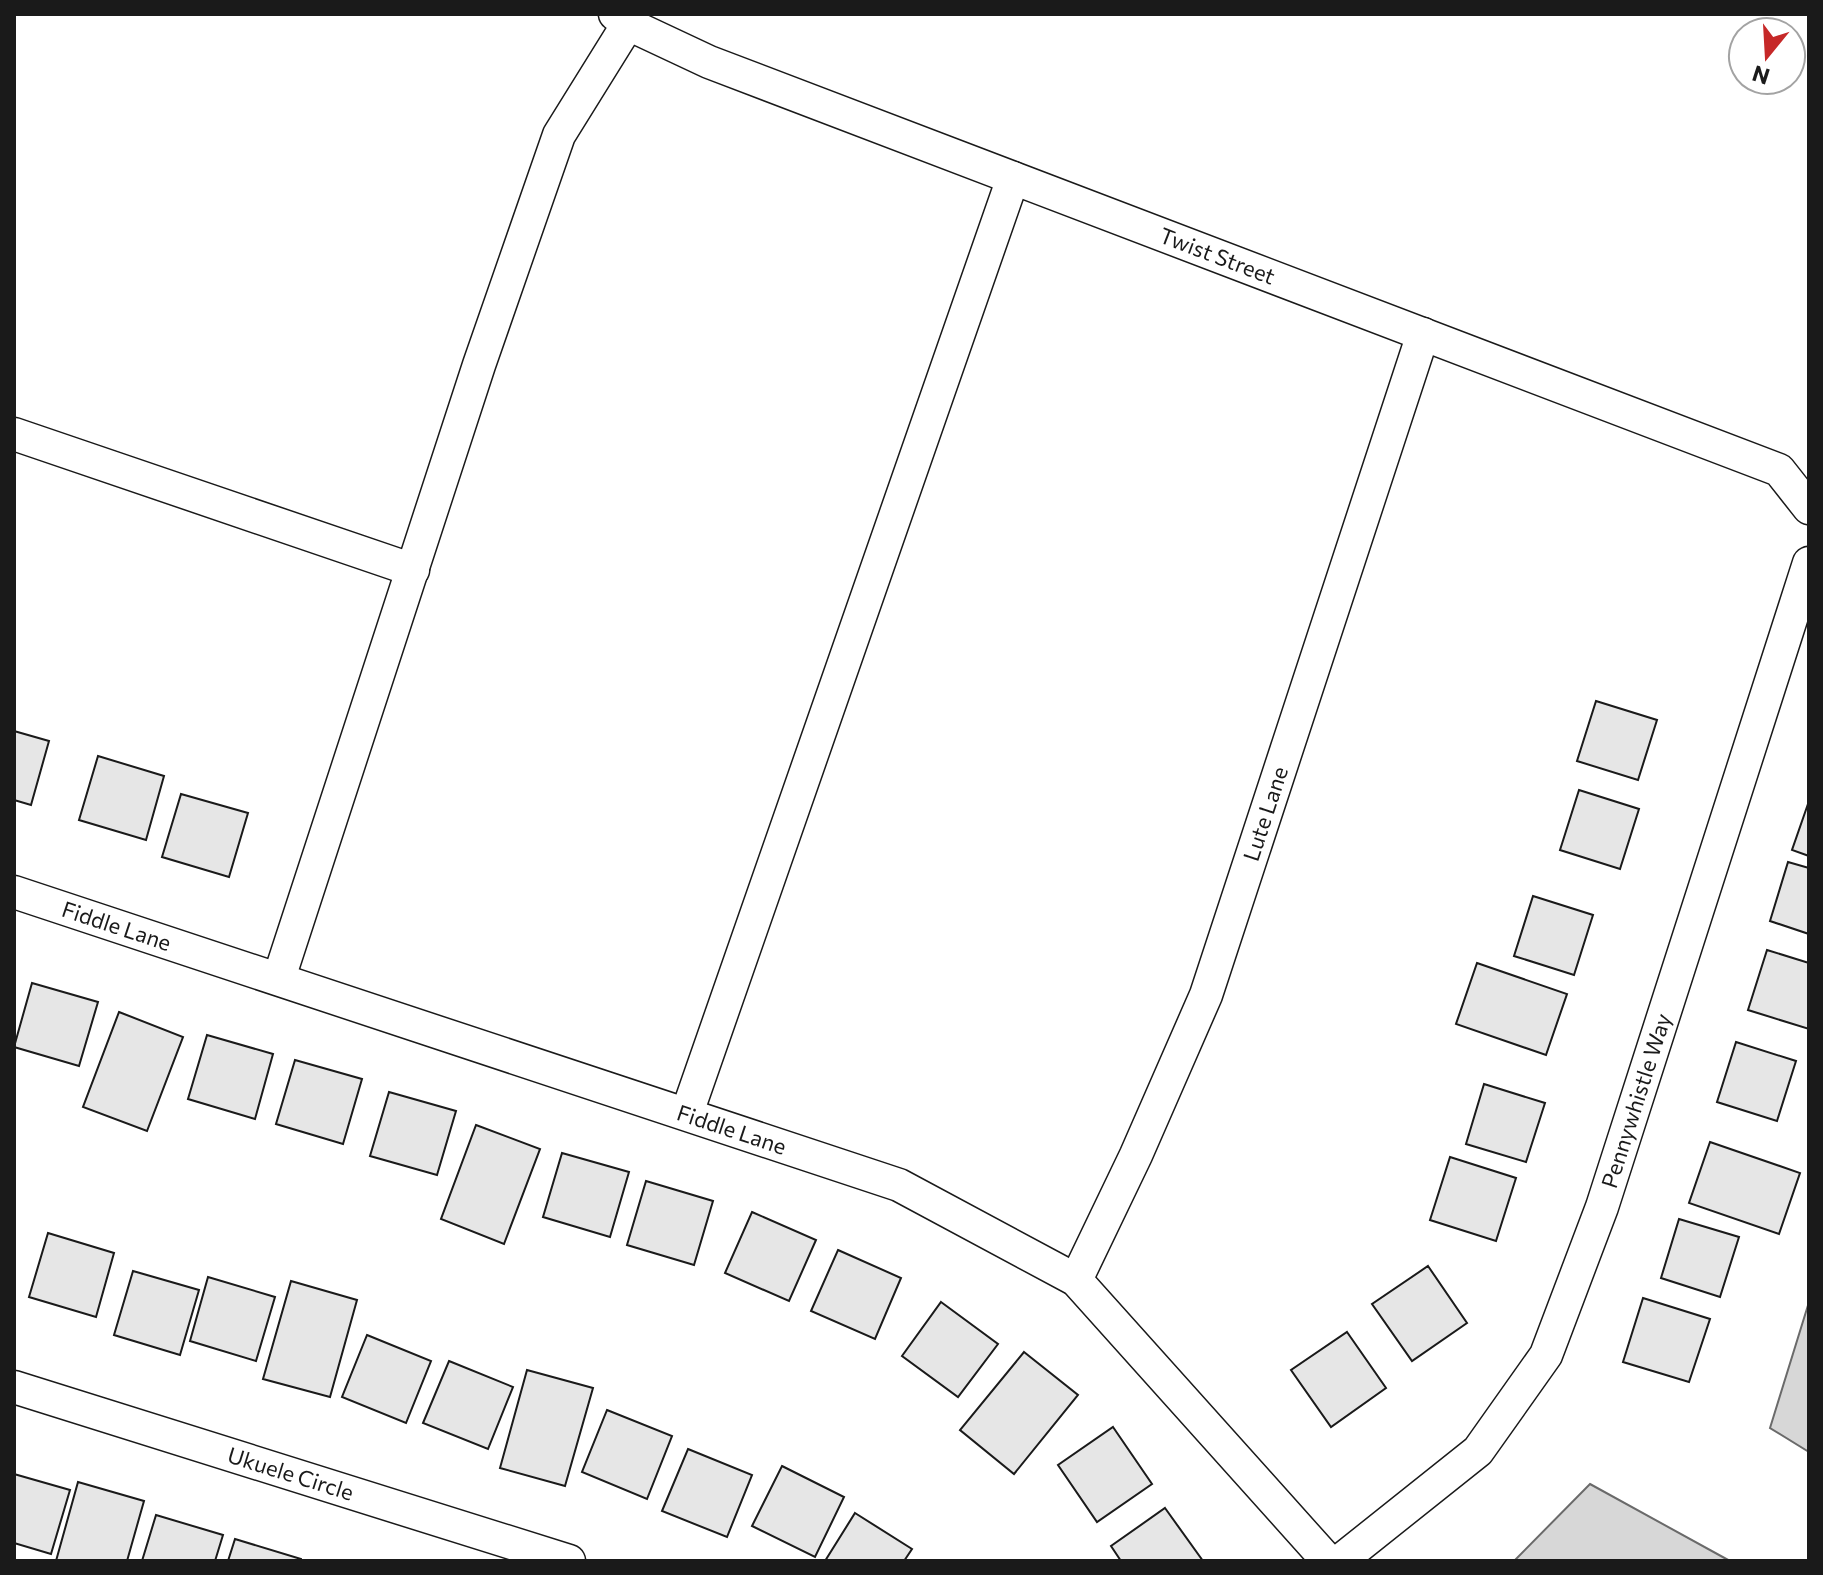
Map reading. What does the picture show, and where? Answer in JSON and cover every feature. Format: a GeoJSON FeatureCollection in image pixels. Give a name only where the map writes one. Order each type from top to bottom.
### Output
{"type":"FeatureCollection","features":[{"type":"Feature","properties":{"kind":"street","name":"Twist Street"},"geometry":{"type":"LineString","coordinates":[[622,19],[709,62],[1779,470],[1809,508]]}},
{"type":"Feature","properties":{"kind":"street"},"geometry":{"type":"LineString","coordinates":[[279,978],[479,365],[559,135],[622,19]]}},
{"type":"Feature","properties":{"kind":"street"},"geometry":{"type":"LineString","coordinates":[[687,1113],[1013,178]]}},
{"type":"Feature","properties":{"kind":"street","name":"Lute Lane"},"geometry":{"type":"LineString","coordinates":[[1076,1280],[1136,1155],[1206,995],[1423,334]]}},
{"type":"Feature","properties":{"kind":"street"},"geometry":{"type":"LineString","coordinates":[[14,434],[413,570]]}},
{"type":"Feature","properties":{"kind":"street","name":"Pennywhistle Way"},"geometry":{"type":"LineString","coordinates":[[1340,1561],[1478,1451],[1546,1355],[1602,1207],[1809,563]]}},
{"type":"Feature","properties":{"kind":"street","name":"Fiddle Lane"},"geometry":{"type":"LineString","coordinates":[[14,892],[899,1185],[1076,1280],[1328,1561]]}},
{"type":"Feature","properties":{"kind":"street","name":"Ukuele Circle"},"geometry":{"type":"LineString","coordinates":[[14,1387],[569,1561]]}},
{"type":"Feature","properties":{"kind":"shaded area"},"geometry":{"type":"Polygon","coordinates":[[[1809,1302],[1809,1452],[1770,1428],[1809,1302]]]}},
{"type":"Feature","properties":{"kind":"shaded area"},"geometry":{"type":"Polygon","coordinates":[[[1590,1484],[1730,1561],[1514,1561],[1590,1484]]]}},
{"type":"Feature","properties":{"kind":"building"},"geometry":{"type":"Polygon","coordinates":[[[1596,701],[1657,720],[1638,780],[1577,761],[1596,701]]]}},
{"type":"Feature","properties":{"kind":"building"},"geometry":{"type":"Polygon","coordinates":[[[14,731],[49,741],[31,805],[14,800],[14,731]]]}},
{"type":"Feature","properties":{"kind":"building"},"geometry":{"type":"Polygon","coordinates":[[[98,756],[164,776],[146,840],[79,820],[98,756]]]}},
{"type":"Feature","properties":{"kind":"building"},"geometry":{"type":"Polygon","coordinates":[[[1579,790],[1639,809],[1620,869],[1560,850],[1579,790]]]}},
{"type":"Feature","properties":{"kind":"building"},"geometry":{"type":"Polygon","coordinates":[[[181,794],[248,813],[229,877],[162,857],[181,794]]]}},
{"type":"Feature","properties":{"kind":"building"},"geometry":{"type":"Polygon","coordinates":[[[1809,801],[1809,856],[1792,850],[1809,801]]]}},
{"type":"Feature","properties":{"kind":"building"},"geometry":{"type":"Polygon","coordinates":[[[1788,862],[1809,868],[1809,934],[1770,921],[1788,862]]]}},
{"type":"Feature","properties":{"kind":"building"},"geometry":{"type":"Polygon","coordinates":[[[1533,896],[1593,915],[1574,975],[1514,956],[1533,896]]]}},
{"type":"Feature","properties":{"kind":"building"},"geometry":{"type":"Polygon","coordinates":[[[1767,950],[1809,963],[1809,1029],[1748,1010],[1767,950]]]}},
{"type":"Feature","properties":{"kind":"building"},"geometry":{"type":"Polygon","coordinates":[[[1477,963],[1567,994],[1546,1055],[1456,1024],[1477,963]]]}},
{"type":"Feature","properties":{"kind":"building"},"geometry":{"type":"Polygon","coordinates":[[[32,983],[98,1002],[79,1066],[14,1047],[32,983]]]}},
{"type":"Feature","properties":{"kind":"building"},"geometry":{"type":"Polygon","coordinates":[[[119,1012],[183,1037],[147,1131],[83,1107],[119,1012]]]}},
{"type":"Feature","properties":{"kind":"building"},"geometry":{"type":"Polygon","coordinates":[[[207,1035],[273,1054],[255,1119],[188,1099],[207,1035]]]}},
{"type":"Feature","properties":{"kind":"building"},"geometry":{"type":"Polygon","coordinates":[[[1736,1042],[1796,1061],[1777,1121],[1717,1102],[1736,1042]]]}},
{"type":"Feature","properties":{"kind":"building"},"geometry":{"type":"Polygon","coordinates":[[[295,1060],[362,1079],[343,1144],[276,1124],[295,1060]]]}},
{"type":"Feature","properties":{"kind":"building"},"geometry":{"type":"Polygon","coordinates":[[[1484,1084],[1545,1103],[1526,1162],[1466,1144],[1484,1084]]]}},
{"type":"Feature","properties":{"kind":"building"},"geometry":{"type":"Polygon","coordinates":[[[389,1092],[456,1111],[437,1175],[370,1156],[389,1092]]]}},
{"type":"Feature","properties":{"kind":"building"},"geometry":{"type":"Polygon","coordinates":[[[476,1125],[540,1149],[504,1244],[441,1219],[476,1125]]]}},
{"type":"Feature","properties":{"kind":"building"},"geometry":{"type":"Polygon","coordinates":[[[1710,1142],[1800,1173],[1779,1234],[1689,1203],[1710,1142]]]}},
{"type":"Feature","properties":{"kind":"building"},"geometry":{"type":"Polygon","coordinates":[[[562,1153],[629,1172],[610,1237],[543,1217],[562,1153]]]}},
{"type":"Feature","properties":{"kind":"building"},"geometry":{"type":"Polygon","coordinates":[[[1450,1157],[1516,1178],[1496,1241],[1430,1220],[1450,1157]]]}},
{"type":"Feature","properties":{"kind":"building"},"geometry":{"type":"Polygon","coordinates":[[[646,1181],[713,1201],[694,1265],[627,1245],[646,1181]]]}},
{"type":"Feature","properties":{"kind":"building"},"geometry":{"type":"Polygon","coordinates":[[[752,1212],[816,1240],[789,1301],[725,1273],[752,1212]]]}},
{"type":"Feature","properties":{"kind":"building"},"geometry":{"type":"Polygon","coordinates":[[[1679,1219],[1739,1237],[1720,1297],[1661,1278],[1679,1219]]]}},
{"type":"Feature","properties":{"kind":"building"},"geometry":{"type":"Polygon","coordinates":[[[48,1233],[114,1253],[96,1317],[29,1297],[48,1233]]]}},
{"type":"Feature","properties":{"kind":"building"},"geometry":{"type":"Polygon","coordinates":[[[838,1250],[901,1278],[875,1339],[811,1311],[838,1250]]]}},
{"type":"Feature","properties":{"kind":"building"},"geometry":{"type":"Polygon","coordinates":[[[1428,1266],[1467,1323],[1412,1361],[1372,1304],[1428,1266]]]}},
{"type":"Feature","properties":{"kind":"building"},"geometry":{"type":"Polygon","coordinates":[[[133,1271],[199,1290],[180,1355],[114,1335],[133,1271]]]}},
{"type":"Feature","properties":{"kind":"building"},"geometry":{"type":"Polygon","coordinates":[[[208,1277],[275,1297],[256,1361],[190,1341],[208,1277]]]}},
{"type":"Feature","properties":{"kind":"building"},"geometry":{"type":"Polygon","coordinates":[[[291,1281],[357,1300],[330,1397],[263,1379],[291,1281]]]}},
{"type":"Feature","properties":{"kind":"building"},"geometry":{"type":"Polygon","coordinates":[[[1643,1298],[1710,1319],[1689,1382],[1623,1362],[1643,1298]]]}},
{"type":"Feature","properties":{"kind":"building"},"geometry":{"type":"Polygon","coordinates":[[[941,1302],[998,1344],[958,1397],[902,1356],[941,1302]]]}},
{"type":"Feature","properties":{"kind":"building"},"geometry":{"type":"Polygon","coordinates":[[[1347,1332],[1386,1388],[1331,1427],[1291,1370],[1347,1332]]]}},
{"type":"Feature","properties":{"kind":"building"},"geometry":{"type":"Polygon","coordinates":[[[367,1335],[431,1361],[406,1423],[342,1397],[367,1335]]]}},
{"type":"Feature","properties":{"kind":"building"},"geometry":{"type":"Polygon","coordinates":[[[1024,1352],[1078,1395],[1014,1474],[960,1430],[1024,1352]]]}},
{"type":"Feature","properties":{"kind":"building"},"geometry":{"type":"Polygon","coordinates":[[[449,1361],[513,1387],[488,1449],[423,1423],[449,1361]]]}},
{"type":"Feature","properties":{"kind":"building"},"geometry":{"type":"Polygon","coordinates":[[[527,1370],[593,1388],[565,1486],[500,1468],[527,1370]]]}},
{"type":"Feature","properties":{"kind":"building"},"geometry":{"type":"Polygon","coordinates":[[[607,1410],[672,1436],[647,1499],[582,1472],[607,1410]]]}},
{"type":"Feature","properties":{"kind":"building"},"geometry":{"type":"Polygon","coordinates":[[[1113,1427],[1152,1484],[1097,1522],[1058,1465],[1113,1427]]]}},
{"type":"Feature","properties":{"kind":"building"},"geometry":{"type":"Polygon","coordinates":[[[688,1449],[752,1475],[727,1537],[662,1511],[688,1449]]]}},
{"type":"Feature","properties":{"kind":"building"},"geometry":{"type":"Polygon","coordinates":[[[782,1466],[844,1497],[815,1557],[752,1526],[782,1466]]]}},
{"type":"Feature","properties":{"kind":"building"},"geometry":{"type":"Polygon","coordinates":[[[14,1474],[70,1490],[51,1554],[14,1543],[14,1474]]]}},
{"type":"Feature","properties":{"kind":"building"},"geometry":{"type":"Polygon","coordinates":[[[78,1482],[144,1501],[127,1561],[56,1561],[78,1482]]]}},
{"type":"Feature","properties":{"kind":"building"},"geometry":{"type":"Polygon","coordinates":[[[1165,1508],[1203,1561],[1121,1561],[1111,1546],[1165,1508]]]}},
{"type":"Feature","properties":{"kind":"building"},"geometry":{"type":"Polygon","coordinates":[[[855,1513],[912,1549],[904,1561],[825,1561],[855,1513]]]}},
{"type":"Feature","properties":{"kind":"building"},"geometry":{"type":"Polygon","coordinates":[[[156,1515],[223,1535],[215,1561],[142,1561],[156,1515]]]}},
{"type":"Feature","properties":{"kind":"building"},"geometry":{"type":"Polygon","coordinates":[[[235,1539],[301,1559],[301,1561],[228,1561],[235,1539]]]}}]}
